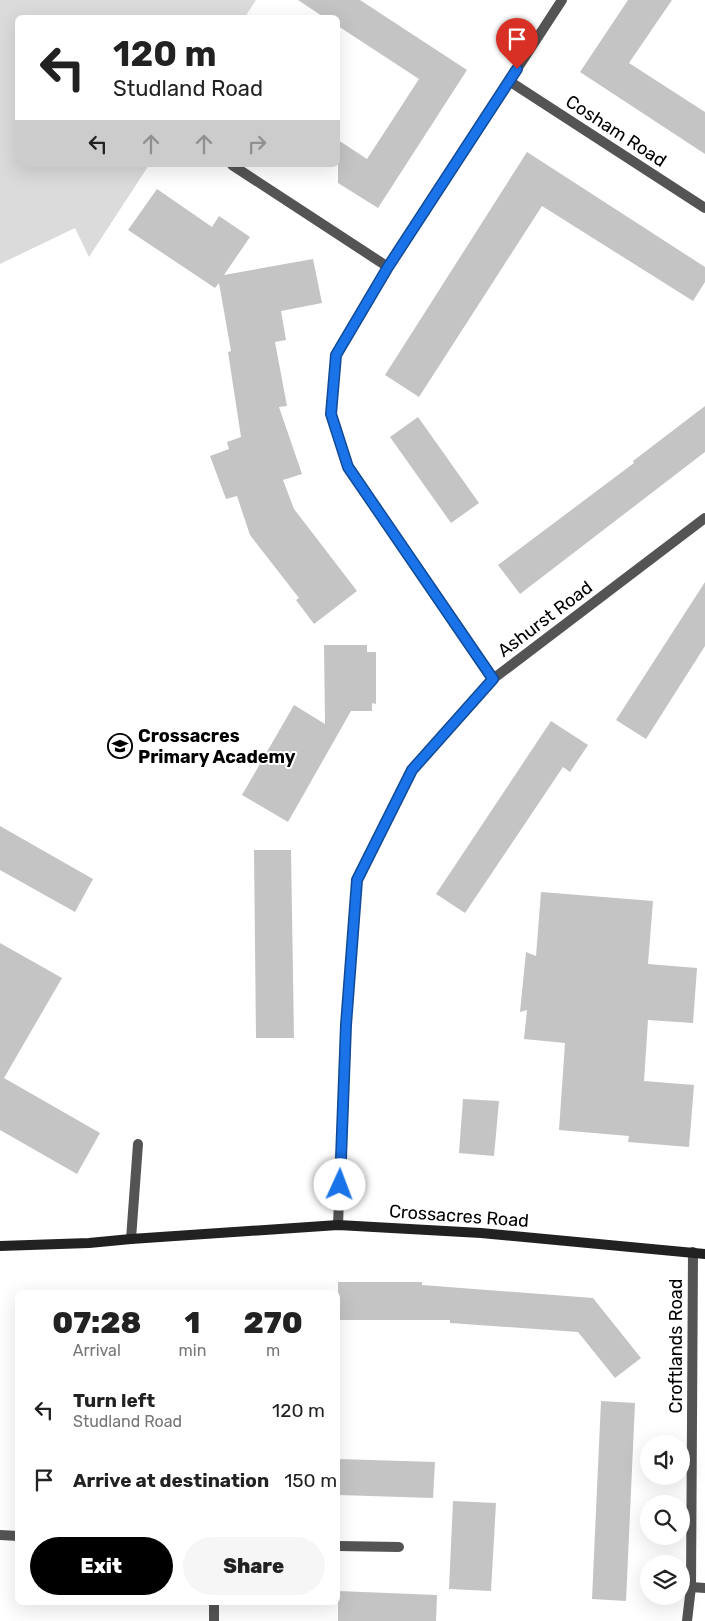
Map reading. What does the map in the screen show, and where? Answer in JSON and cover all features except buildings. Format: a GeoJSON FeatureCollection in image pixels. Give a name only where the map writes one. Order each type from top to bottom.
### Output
{"type":"FeatureCollection","features":[{"type":"Feature","properties":{"kind":"street"},"geometry":{"type":"LineString","coordinates":[[493,679],[348,467],[331,414],[336,355],[388,267],[562,0]]}},
{"type":"Feature","properties":{"kind":"street","name":"Cosham Road"},"geometry":{"type":"LineString","coordinates":[[509,81],[705,208]]}},
{"type":"Feature","properties":{"kind":"street"},"geometry":{"type":"LineString","coordinates":[[235,167],[388,267]]}},
{"type":"Feature","properties":{"kind":"street","name":"Ashurst Road"},"geometry":{"type":"LineString","coordinates":[[338,1225],[346,1025],[357,880],[412,770],[493,679],[705,518]]}},
{"type":"Feature","properties":{"kind":"street"},"geometry":{"type":"LineString","coordinates":[[131,1238],[138,1144]]}},
{"type":"Feature","properties":{"kind":"street","name":"Crossacres Road"},"geometry":{"type":"LineString","coordinates":[[0,1246],[88,1244],[131,1238],[338,1225],[481,1233],[705,1254]]}},
{"type":"Feature","properties":{"kind":"street","name":"Croftlands Road"},"geometry":{"type":"LineString","coordinates":[[687,1621],[691,1587],[693,1252]]}},
{"type":"Feature","properties":{"kind":"street"},"geometry":{"type":"LineString","coordinates":[[0,1536],[15,1536]]}},
{"type":"Feature","properties":{"kind":"street"},"geometry":{"type":"LineString","coordinates":[[340,1546],[399,1547]]}},
{"type":"Feature","properties":{"kind":"street"},"geometry":{"type":"LineString","coordinates":[[691,1587],[705,1588]]}},
{"type":"Feature","properties":{"kind":"street"},"geometry":{"type":"LineString","coordinates":[[214,1605],[214,1621]]}},
{"type":"Feature","properties":{"kind":"shaded area"},"geometry":{"type":"Polygon","coordinates":[[[0,0],[256,0],[246,15],[15,15],[15,167],[148,167],[89,257],[75,228],[0,264],[0,0]]]}},
{"type":"Feature","properties":{"kind":"place","name":"Crossacres Primary Academy"},"geometry":{"type":"Point","coordinates":[120,746]}},
{"type":"Feature","properties":{"kind":"route"},"geometry":{"type":"LineString","coordinates":[[340,1185],[346,1025],[357,880],[412,770],[493,679],[348,467],[331,414],[336,355],[388,267],[517,69]]}}]}
